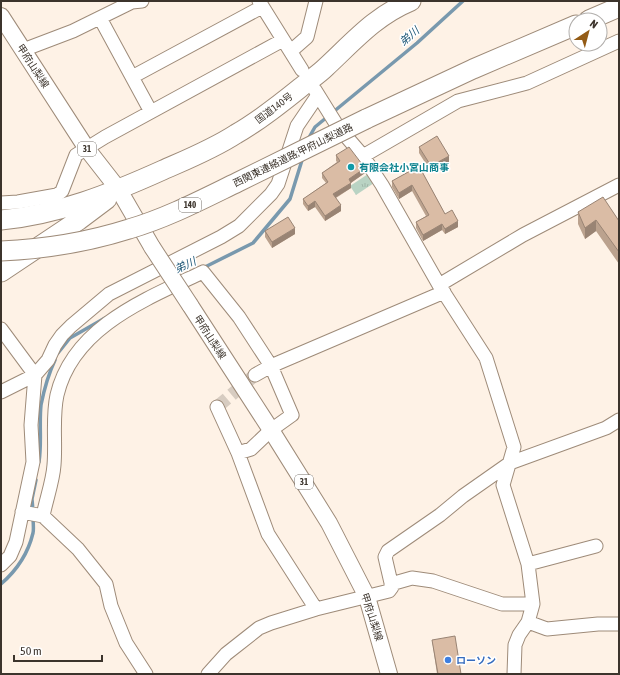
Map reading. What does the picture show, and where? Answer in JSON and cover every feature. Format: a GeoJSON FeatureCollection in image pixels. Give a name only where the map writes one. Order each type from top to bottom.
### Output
{"type":"FeatureCollection","features":[{"type":"Feature","properties":{"kind":"highway","name":"国道140号"},"geometry":{"type":"LineString","coordinates":[[119,190],[203,152],[236,135],[268,114],[325,68],[382,16],[396,7],[411,1]]}},
{"type":"Feature","properties":{"kind":"highway"},"geometry":{"type":"LineString","coordinates":[[607,12],[619,7]]}},
{"type":"Feature","properties":{"kind":"highway","name":"西関東連絡道路;甲府山梨道路"},"geometry":{"type":"LineString","coordinates":[[1,251],[60,246],[97,238],[131,229],[167,215],[473,69],[568,28]]}},
{"type":"Feature","properties":{"kind":"highway"},"geometry":{"type":"LineString","coordinates":[[1,220],[33,215],[119,190]]}},
{"type":"Feature","properties":{"kind":"highway"},"geometry":{"type":"LineString","coordinates":[[1,272],[79,220],[119,190]]}},
{"type":"Feature","properties":{"kind":"main road","name":"甲府山梨線"},"geometry":{"type":"LineString","coordinates":[[1,16],[88,149],[119,190],[152,247],[271,430],[329,523],[366,597],[389,674]]}},
{"type":"Feature","properties":{"kind":"street"},"geometry":{"type":"LineString","coordinates":[[23,50],[73,31],[132,2],[142,1]]}},
{"type":"Feature","properties":{"kind":"street"},"geometry":{"type":"LineString","coordinates":[[1,203],[18,202],[56,195],[62,191],[76,155],[151,112],[307,37],[316,1]]}},
{"type":"Feature","properties":{"kind":"street"},"geometry":{"type":"LineString","coordinates":[[132,77],[260,4],[302,70]]}},
{"type":"Feature","properties":{"kind":"street"},"geometry":{"type":"LineString","coordinates":[[100,18],[151,112]]}},
{"type":"Feature","properties":{"kind":"street"},"geometry":{"type":"LineString","coordinates":[[363,156],[458,101],[527,83],[619,41]]}},
{"type":"Feature","properties":{"kind":"street"},"geometry":{"type":"LineString","coordinates":[[1,392],[35,375],[48,360],[55,345],[62,335],[110,294],[221,237],[238,226],[271,194],[278,184],[298,126],[319,96],[338,127],[363,156],[382,185],[441,289],[486,358],[514,447],[503,485],[528,564],[533,604],[528,622],[519,635],[515,645],[514,674]]}},
{"type":"Feature","properties":{"kind":"street"},"geometry":{"type":"LineString","coordinates":[[255,375],[271,366],[441,289],[523,235],[619,186]]}},
{"type":"Feature","properties":{"kind":"street"},"geometry":{"type":"LineString","coordinates":[[43,516],[54,466],[54,432],[57,395],[64,374],[74,354],[85,342],[128,309],[203,272],[239,317],[271,366],[292,416],[271,430],[251,449],[238,453]]}},
{"type":"Feature","properties":{"kind":"street"},"geometry":{"type":"LineString","coordinates":[[1,329],[35,375],[31,425],[33,462],[16,542],[10,556],[1,565]]}},
{"type":"Feature","properties":{"kind":"street"},"geometry":{"type":"LineString","coordinates":[[217,407],[238,453],[268,534],[316,609]]}},
{"type":"Feature","properties":{"kind":"street"},"geometry":{"type":"LineString","coordinates":[[208,674],[226,654],[259,628],[316,609],[389,591],[392,587],[386,556],[388,551],[440,515],[463,496],[510,462],[606,428],[619,420]]}},
{"type":"Feature","properties":{"kind":"street"},"geometry":{"type":"LineString","coordinates":[[22,512],[43,516],[78,549],[106,584],[111,606],[126,643],[146,674]]}},
{"type":"Feature","properties":{"kind":"street"},"geometry":{"type":"LineString","coordinates":[[528,564],[596,546]]}},
{"type":"Feature","properties":{"kind":"street"},"geometry":{"type":"LineString","coordinates":[[391,584],[412,578],[433,581],[502,604],[533,604]]}},
{"type":"Feature","properties":{"kind":"street"},"geometry":{"type":"LineString","coordinates":[[528,622],[547,629],[598,624],[619,624]]}},
{"type":"Feature","properties":{"kind":"green space"},"geometry":{"type":"Polygon","coordinates":[[[368,174],[374,183],[356,195],[350,186],[368,174]]]}},
{"type":"Feature","properties":{"kind":"building"},"geometry":{"type":"Polygon","coordinates":[[[437,136],[449,156],[431,166],[419,147],[437,136]]]}},
{"type":"Feature","properties":{"kind":"building"},"geometry":{"type":"Polygon","coordinates":[[[349,147],[365,168],[349,179],[351,183],[333,194],[341,205],[325,216],[315,201],[308,206],[303,199],[328,182],[322,173],[340,161],[336,155],[349,147]]]}},
{"type":"Feature","properties":{"kind":"building"},"geometry":{"type":"Polygon","coordinates":[[[419,166],[445,214],[452,210],[458,221],[445,229],[442,224],[423,235],[416,222],[429,215],[412,185],[399,193],[392,181],[419,166]]]}},
{"type":"Feature","properties":{"kind":"building"},"geometry":{"type":"Polygon","coordinates":[[[603,197],[619,221],[619,252],[596,220],[585,228],[578,212],[603,197]]]}},
{"type":"Feature","properties":{"kind":"building"},"geometry":{"type":"Polygon","coordinates":[[[288,217],[295,228],[272,242],[265,231],[288,217]]]}},
{"type":"Feature","properties":{"kind":"building"},"geometry":{"type":"Polygon","coordinates":[[[455,636],[461,674],[438,674],[432,640],[455,636]]]}},
{"type":"Feature","properties":{"kind":"waterway","name":"弟川"},"geometry":{"type":"LineString","coordinates":[[307,141],[315,127],[417,43],[463,1]]}},
{"type":"Feature","properties":{"kind":"waterway","name":"弟川"},"geometry":{"type":"LineString","coordinates":[[203,268],[253,243],[290,199],[303,157]]}},
{"type":"Feature","properties":{"kind":"waterway","name":"弟川"},"geometry":{"type":"LineString","coordinates":[[58,353],[70,338],[105,318]]}},
{"type":"Feature","properties":{"kind":"waterway","name":"弟川"},"geometry":{"type":"LineString","coordinates":[[39,462],[41,405],[46,382],[55,360]]}},
{"type":"Feature","properties":{"kind":"waterway","name":"弟川"},"geometry":{"type":"LineString","coordinates":[[33,511],[32,499],[36,480]]}},
{"type":"Feature","properties":{"kind":"waterway","name":"弟川"},"geometry":{"type":"LineString","coordinates":[[1,584],[12,574],[25,555],[31,541],[33,517]]}},
{"type":"Feature","properties":{"kind":"tunnel"},"geometry":{"type":"LineString","coordinates":[[217,407],[255,375]]}},
{"type":"Feature","properties":{"kind":"place","name":"有限会社小宮山商事"},"geometry":{"type":"Point","coordinates":[351,167]}},
{"type":"Feature","properties":{"kind":"place","name":"ローソン"},"geometry":{"type":"Point","coordinates":[448,660]}}]}
